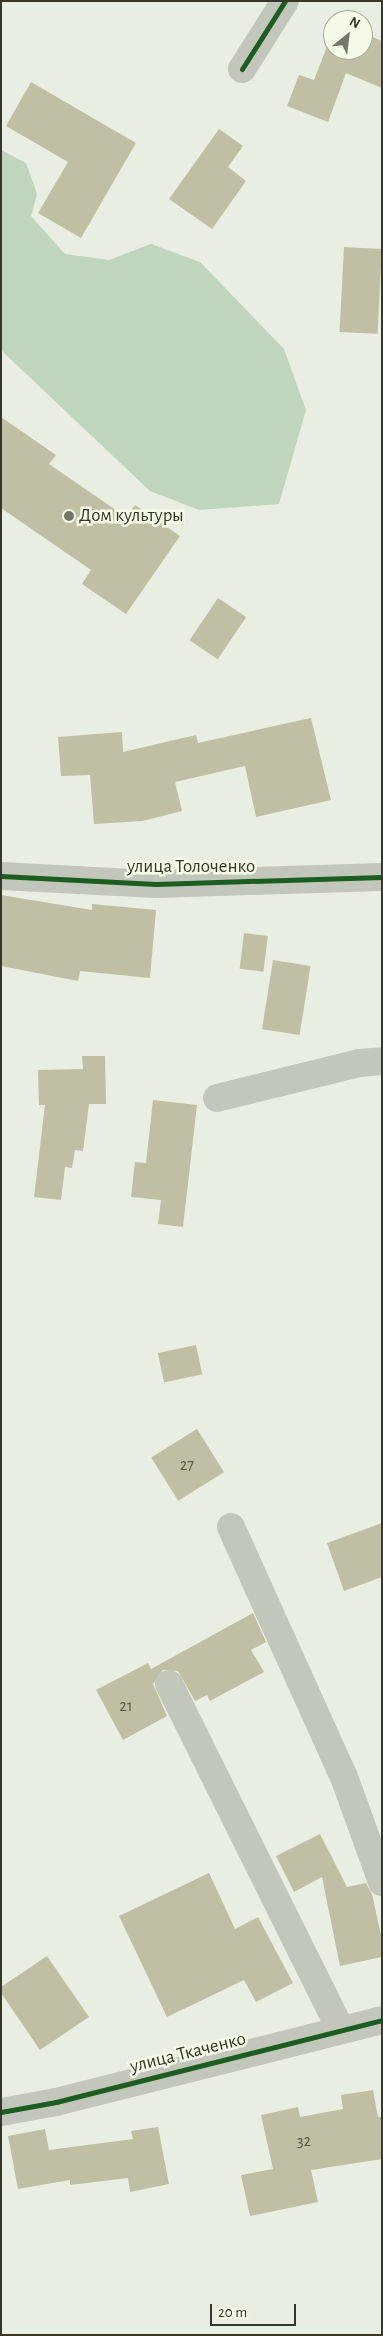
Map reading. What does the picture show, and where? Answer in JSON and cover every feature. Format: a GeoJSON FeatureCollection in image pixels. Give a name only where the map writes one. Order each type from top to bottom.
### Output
{"type":"FeatureCollection","features":[{"type":"Feature","properties":{"kind":"street"},"geometry":{"type":"LineString","coordinates":[[242,69],[285,1]]}},
{"type":"Feature","properties":{"kind":"street","name":"улица Толоченко"},"geometry":{"type":"LineString","coordinates":[[1,876],[156,884],[382,877]]}},
{"type":"Feature","properties":{"kind":"street"},"geometry":{"type":"LineString","coordinates":[[217,1098],[360,1063],[382,1061]]}},
{"type":"Feature","properties":{"kind":"street"},"geometry":{"type":"LineString","coordinates":[[231,1527],[344,1777],[382,1882]]}},
{"type":"Feature","properties":{"kind":"street"},"geometry":{"type":"LineString","coordinates":[[169,1684],[340,2029]]}},
{"type":"Feature","properties":{"kind":"street","name":"улица Ткаченко"},"geometry":{"type":"LineString","coordinates":[[1,2112],[56,2102],[340,2029],[382,2020]]}},
{"type":"Feature","properties":{"kind":"green space"},"geometry":{"type":"Polygon","coordinates":[[[1,150],[26,163],[37,194],[31,216],[65,254],[109,260],[151,244],[200,262],[284,349],[306,410],[279,504],[199,510],[150,491],[4,353],[1,348],[1,150]]]}},
{"type":"Feature","properties":{"kind":"building"},"geometry":{"type":"Polygon","coordinates":[[[373,37],[382,41],[382,88],[346,73],[328,122],[287,106],[299,75],[314,80],[323,57],[323,60],[373,60],[373,37]]]}},
{"type":"Feature","properties":{"kind":"building"},"geometry":{"type":"Polygon","coordinates":[[[31,82],[136,143],[81,238],[38,213],[68,162],[6,126],[31,82]]]}},
{"type":"Feature","properties":{"kind":"building"},"geometry":{"type":"Polygon","coordinates":[[[219,129],[243,146],[228,167],[246,181],[212,229],[169,199],[219,129]]]}},
{"type":"Feature","properties":{"kind":"building"},"geometry":{"type":"Polygon","coordinates":[[[344,247],[382,249],[377,334],[340,332],[344,247]]]}},
{"type":"Feature","properties":{"kind":"building","name":"Дом культуры"},"geometry":{"type":"Polygon","coordinates":[[[1,417],[56,455],[49,464],[126,517],[135,505],[180,536],[126,614],[82,584],[91,570],[1,508],[1,417]]]}},
{"type":"Feature","properties":{"kind":"building"},"geometry":{"type":"Polygon","coordinates":[[[218,598],[246,617],[218,659],[189,640],[218,598]]]}},
{"type":"Feature","properties":{"kind":"building"},"geometry":{"type":"Polygon","coordinates":[[[311,718],[331,800],[256,817],[245,766],[175,782],[182,811],[142,821],[94,824],[90,775],[61,776],[58,737],[122,732],[123,752],[196,735],[198,743],[311,718]]]}},
{"type":"Feature","properties":{"kind":"building"},"geometry":{"type":"Polygon","coordinates":[[[1,895],[92,910],[92,904],[156,910],[150,978],[80,971],[78,981],[1,966],[1,895]]]}},
{"type":"Feature","properties":{"kind":"building"},"geometry":{"type":"Polygon","coordinates":[[[244,933],[268,936],[263,972],[240,969],[244,933]]]}},
{"type":"Feature","properties":{"kind":"building"},"geometry":{"type":"Polygon","coordinates":[[[273,960],[311,966],[300,1035],[262,1029],[273,960]]]}},
{"type":"Feature","properties":{"kind":"building"},"geometry":{"type":"Polygon","coordinates":[[[82,1056],[105,1056],[106,1104],[89,1104],[83,1151],[75,1150],[72,1168],[65,1167],[61,1200],[34,1197],[45,1105],[39,1105],[38,1070],[83,1069],[82,1056]]]}},
{"type":"Feature","properties":{"kind":"building"},"geometry":{"type":"Polygon","coordinates":[[[153,1100],[197,1105],[183,1227],[158,1224],[161,1200],[131,1197],[135,1162],[146,1163],[153,1100]]]}},
{"type":"Feature","properties":{"kind":"building"},"geometry":{"type":"Polygon","coordinates":[[[196,1345],[202,1374],[164,1382],[158,1353],[196,1345]]]}},
{"type":"Feature","properties":{"kind":"building"},"geometry":{"type":"Polygon","coordinates":[[[197,1429],[224,1472],[178,1501],[151,1458],[197,1429]]]}},
{"type":"Feature","properties":{"kind":"building"},"geometry":{"type":"Polygon","coordinates":[[[382,1523],[382,1577],[344,1591],[327,1543],[382,1523]]]}},
{"type":"Feature","properties":{"kind":"building"},"geometry":{"type":"Polygon","coordinates":[[[253,1613],[266,1642],[251,1650],[264,1672],[210,1701],[207,1695],[195,1701],[178,1671],[163,1670],[153,1684],[167,1716],[123,1740],[96,1690],[148,1663],[151,1669],[253,1613]]]}},
{"type":"Feature","properties":{"kind":"building"},"geometry":{"type":"Polygon","coordinates":[[[320,1834],[347,1887],[366,1883],[372,1894],[382,1940],[382,1957],[340,1966],[322,1877],[294,1892],[276,1856],[320,1834]]]}},
{"type":"Feature","properties":{"kind":"building"},"geometry":{"type":"Polygon","coordinates":[[[209,1873],[235,1929],[258,1917],[293,1983],[256,2002],[244,1980],[167,2017],[119,1916],[209,1873]]]}},
{"type":"Feature","properties":{"kind":"building"},"geometry":{"type":"Polygon","coordinates":[[[47,1956],[89,2017],[40,2050],[1,1993],[1,1987],[47,1956]]]}},
{"type":"Feature","properties":{"kind":"building"},"geometry":{"type":"Polygon","coordinates":[[[373,2090],[378,2117],[382,2117],[382,2159],[311,2170],[318,2202],[250,2216],[241,2175],[273,2169],[261,2115],[298,2107],[300,2117],[343,2109],[341,2095],[373,2090]]]}},
{"type":"Feature","properties":{"kind":"building"},"geometry":{"type":"Polygon","coordinates":[[[158,2127],[169,2184],[130,2192],[128,2178],[70,2185],[70,2180],[18,2189],[8,2136],[45,2129],[49,2150],[133,2139],[131,2131],[158,2127]]]}},
{"type":"Feature","properties":{"kind":"cycle path"},"geometry":{"type":"LineString","coordinates":[[242,69],[285,1]]}},
{"type":"Feature","properties":{"kind":"cycle path"},"geometry":{"type":"LineString","coordinates":[[1,876],[156,884],[382,877]]}},
{"type":"Feature","properties":{"kind":"cycle path"},"geometry":{"type":"LineString","coordinates":[[1,2112],[56,2102],[382,2020]]}},
{"type":"Feature","properties":{"kind":"place","name":"Дом культуры"},"geometry":{"type":"Point","coordinates":[69,516]}}]}
